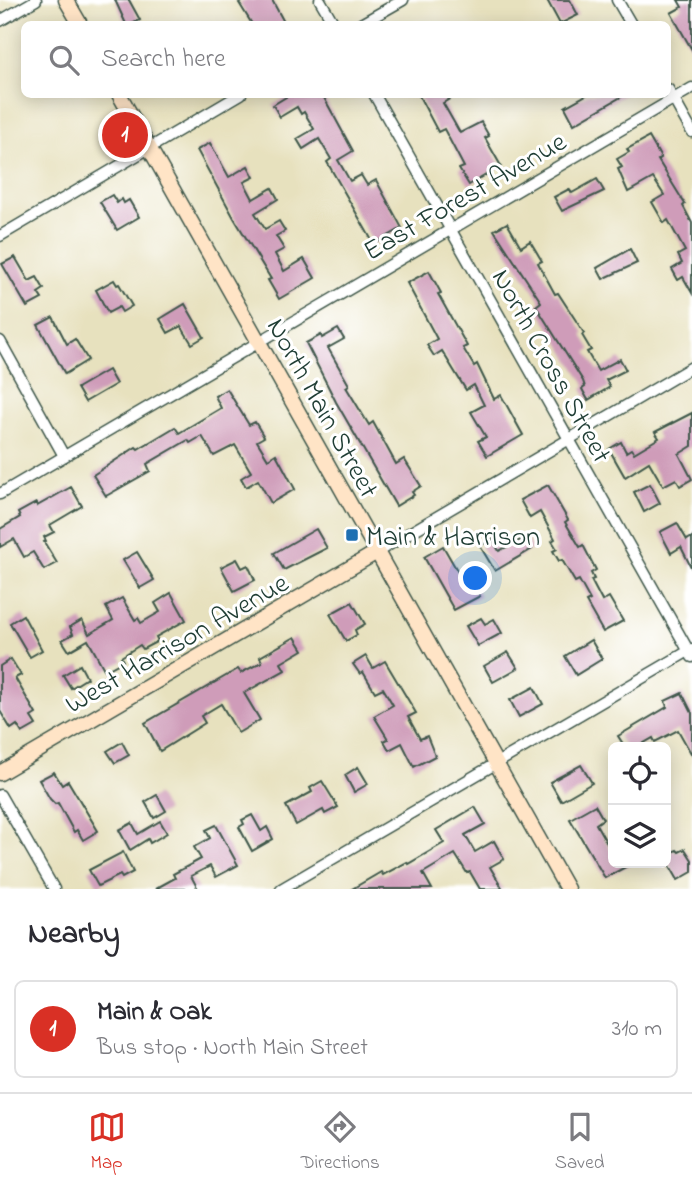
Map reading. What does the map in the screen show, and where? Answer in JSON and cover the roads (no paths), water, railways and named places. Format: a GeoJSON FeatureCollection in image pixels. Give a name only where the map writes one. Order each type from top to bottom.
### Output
{"type":"FeatureCollection","features":[{"type":"Feature","properties":{"kind":"street"},"geometry":{"type":"LineString","coordinates":[[0,21],[36,0]]}},
{"type":"Feature","properties":{"kind":"street"},"geometry":{"type":"LineString","coordinates":[[66,0],[78,21]]}},
{"type":"Feature","properties":{"kind":"street"},"geometry":{"type":"LineString","coordinates":[[320,0],[332,21]]}},
{"type":"Feature","properties":{"kind":"street"},"geometry":{"type":"LineString","coordinates":[[366,21],[403,0]]}},
{"type":"Feature","properties":{"kind":"street"},"geometry":{"type":"LineString","coordinates":[[617,0],[629,21]]}},
{"type":"Feature","properties":{"kind":"street","name":"East Forest Avenue"},"geometry":{"type":"LineString","coordinates":[[671,94],[692,88]]}},
{"type":"Feature","properties":{"kind":"street"},"geometry":{"type":"LineString","coordinates":[[671,96],[692,132]]}},
{"type":"Feature","properties":{"kind":"street","name":"North Main Street"},"geometry":{"type":"LineString","coordinates":[[122,98],[567,889]]}},
{"type":"Feature","properties":{"kind":"street"},"geometry":{"type":"LineString","coordinates":[[0,236],[234,98]]}},
{"type":"Feature","properties":{"kind":"street","name":"North Cross Street"},"geometry":{"type":"LineString","coordinates":[[375,98],[691,652]]}},
{"type":"Feature","properties":{"kind":"street","name":"East Forest Avenue"},"geometry":{"type":"LineString","coordinates":[[0,494],[451,229],[664,98]]}},
{"type":"Feature","properties":{"kind":"street"},"geometry":{"type":"LineString","coordinates":[[0,341],[64,456]]}},
{"type":"Feature","properties":{"kind":"street"},"geometry":{"type":"LineString","coordinates":[[377,552],[692,367]]}},
{"type":"Feature","properties":{"kind":"street","name":"West Harrison Avenue"},"geometry":{"type":"LineString","coordinates":[[0,774],[377,552]]}},
{"type":"Feature","properties":{"kind":"street"},"geometry":{"type":"LineString","coordinates":[[281,889],[691,652]]}},
{"type":"Feature","properties":{"kind":"street"},"geometry":{"type":"LineString","coordinates":[[0,795],[54,889]]}},
{"type":"Feature","properties":{"kind":"place","name":"Main & Oak"},"geometry":{"type":"Point","coordinates":[125,135]}},
{"type":"Feature","properties":{"kind":"place","name":"Main & Harrison"},"geometry":{"type":"Point","coordinates":[352,535]}}]}
